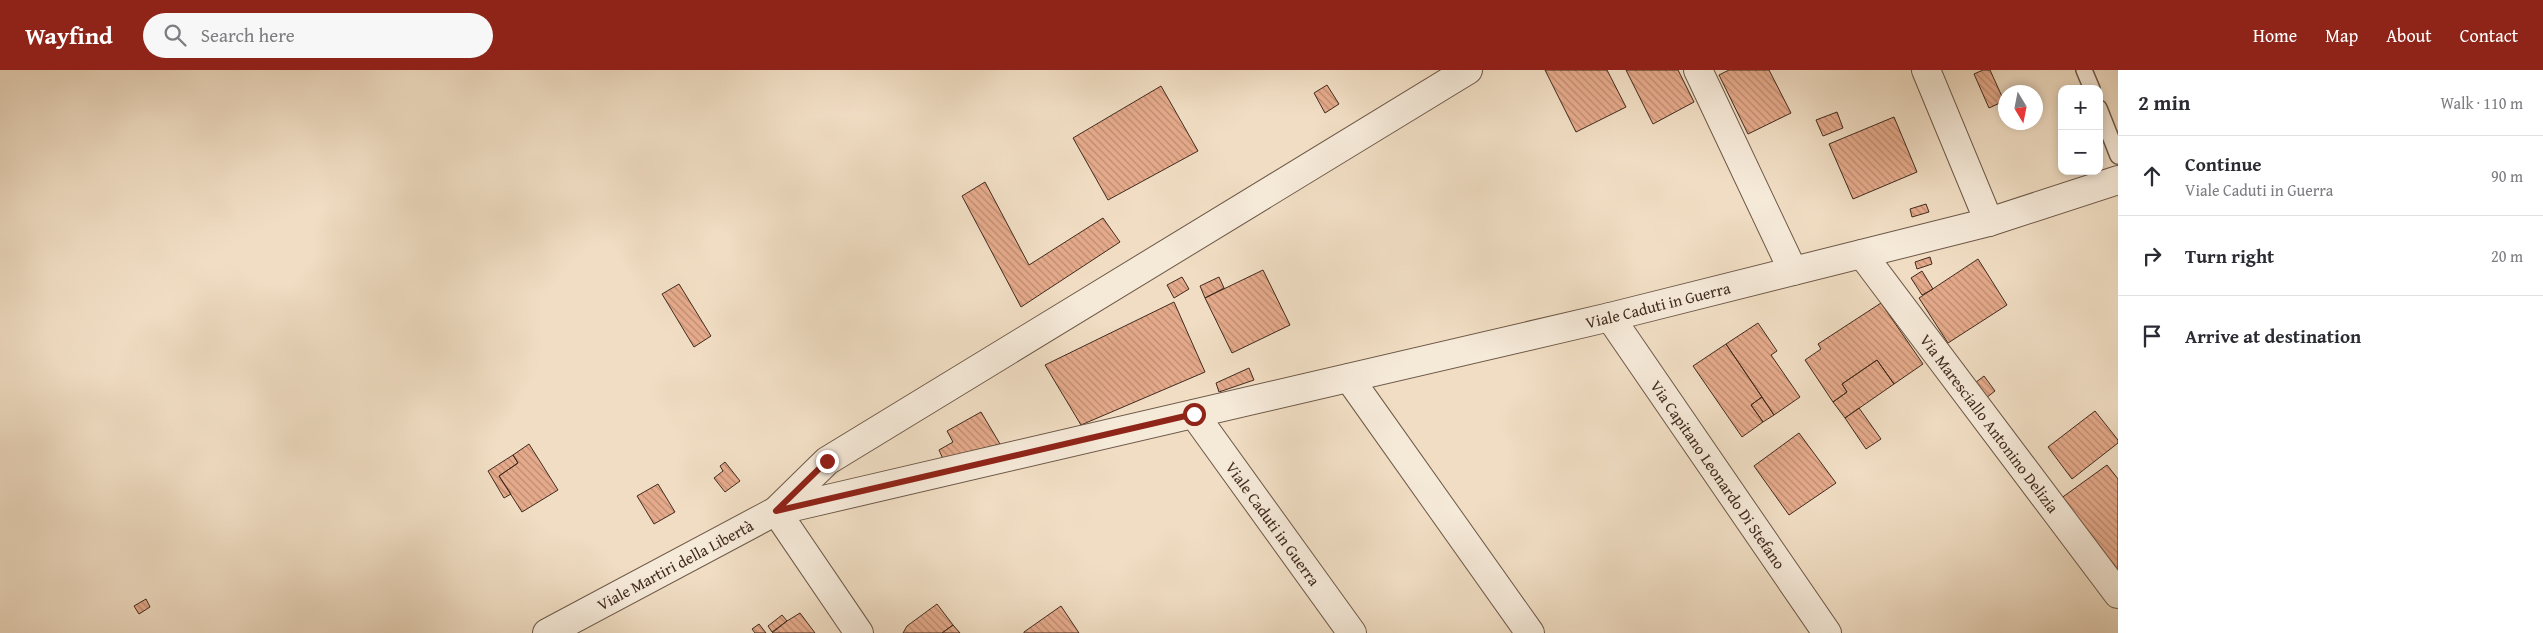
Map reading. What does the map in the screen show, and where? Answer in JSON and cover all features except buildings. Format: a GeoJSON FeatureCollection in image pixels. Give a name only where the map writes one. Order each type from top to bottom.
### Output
{"type":"FeatureCollection","features":[{"type":"Feature","properties":{"kind":"street"},"geometry":{"type":"LineString","coordinates":[[859,633],[776,511],[827,461],[1468,70]]}},
{"type":"Feature","properties":{"kind":"street"},"geometry":{"type":"LineString","coordinates":[[1698,70],[1793,271]]}},
{"type":"Feature","properties":{"kind":"street"},"geometry":{"type":"LineString","coordinates":[[1926,70],[1989,222]]}},
{"type":"Feature","properties":{"kind":"street","name":"Viale Caduti in Guerra"},"geometry":{"type":"LineString","coordinates":[[776,511],[1610,317],[1989,222],[2118,180]]}},
{"type":"Feature","properties":{"kind":"street","name":"Via Maresciallo Antonino Delizia"},"geometry":{"type":"LineString","coordinates":[[1862,254],[2118,594]]}},
{"type":"Feature","properties":{"kind":"street","name":"Via Capitano Leonardo Di Stefano"},"geometry":{"type":"LineString","coordinates":[[1610,317],[1826,633]]}},
{"type":"Feature","properties":{"kind":"street"},"geometry":{"type":"LineString","coordinates":[[1349,378],[1530,633]]}},
{"type":"Feature","properties":{"kind":"street","name":"Viale Caduti in Guerra"},"geometry":{"type":"LineString","coordinates":[[1194,414],[1352,633]]}},
{"type":"Feature","properties":{"kind":"street","name":"Viale Martiri della Libertà"},"geometry":{"type":"LineString","coordinates":[[547,633],[776,511]]}},
{"type":"Feature","properties":{"kind":"lane"},"geometry":{"type":"LineString","coordinates":[[2084,70],[2090,85]]}},
{"type":"Feature","properties":{"kind":"lane"},"geometry":{"type":"LineString","coordinates":[[2103,118],[2118,156]]}},
{"type":"Feature","properties":{"kind":"route"},"geometry":{"type":"LineString","coordinates":[[827,461],[776,511],[1194,414]]}}]}
